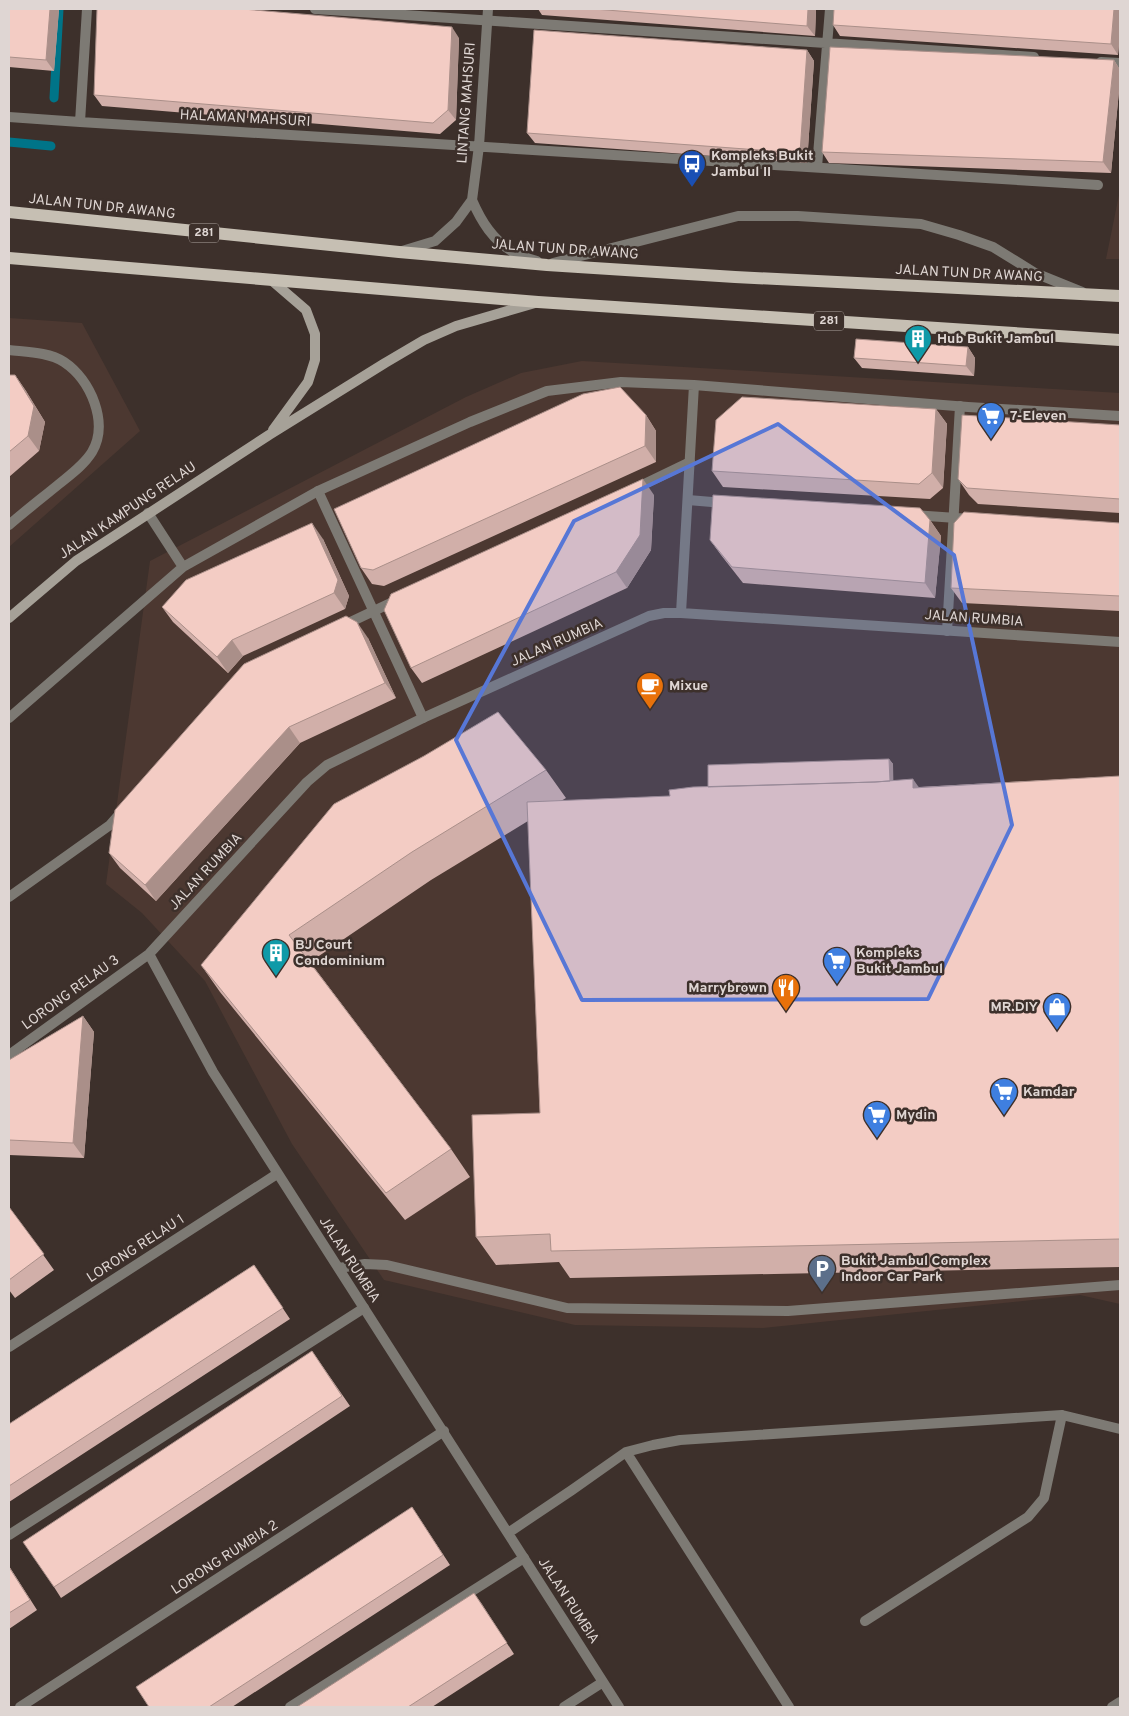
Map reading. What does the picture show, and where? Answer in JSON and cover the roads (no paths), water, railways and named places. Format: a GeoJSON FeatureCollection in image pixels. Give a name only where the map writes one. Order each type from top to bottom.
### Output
{"type":"FeatureCollection","features":[{"type":"Feature","properties":{"kind":"main road","name":"JALAN TUN DR AWANG"},"geometry":{"type":"LineString","coordinates":[[9,212],[399,252],[547,265],[735,277],[1120,296]]}},
{"type":"Feature","properties":{"kind":"main road","name":"281"},"geometry":{"type":"LineString","coordinates":[[9,258],[538,302],[1120,340]]}},
{"type":"Feature","properties":{"kind":"street"},"geometry":{"type":"LineString","coordinates":[[80,122],[87,9]]}},
{"type":"Feature","properties":{"kind":"street"},"geometry":{"type":"LineString","coordinates":[[315,9],[1042,58]]}},
{"type":"Feature","properties":{"kind":"street","name":"LINTANG MAHSURI"},"geometry":{"type":"LineString","coordinates":[[399,252],[434,241],[456,222],[472,200],[480,146],[488,9]]}},
{"type":"Feature","properties":{"kind":"street"},"geometry":{"type":"LineString","coordinates":[[817,167],[830,9]]}},
{"type":"Feature","properties":{"kind":"street"},"geometry":{"type":"LineString","coordinates":[[1091,61],[1120,63]]}},
{"type":"Feature","properties":{"kind":"street","name":"HALAMAN MAHSURI"},"geometry":{"type":"LineString","coordinates":[[9,117],[480,146]]}},
{"type":"Feature","properties":{"kind":"street"},"geometry":{"type":"LineString","coordinates":[[480,146],[1098,185]]}},
{"type":"Feature","properties":{"kind":"street"},"geometry":{"type":"LineString","coordinates":[[472,200],[481,221],[494,238],[515,253],[547,265],[738,216],[798,216],[921,224],[993,247],[1036,272],[1088,294]]}},
{"type":"Feature","properties":{"kind":"street","name":"JALAN KAMPUNG RELAU"},"geometry":{"type":"LineString","coordinates":[[269,435],[308,382],[315,352],[315,334],[306,310],[270,279]]}},
{"type":"Feature","properties":{"kind":"street","name":"JALAN KAMPUNG RELAU"},"geometry":{"type":"LineString","coordinates":[[9,618],[76,561],[269,435],[424,340],[456,326],[538,302]]}},
{"type":"Feature","properties":{"kind":"street"},"geometry":{"type":"LineString","coordinates":[[9,350],[45,355],[64,362],[82,379],[93,398],[99,418],[99,436],[92,453],[78,468],[9,525]]}},
{"type":"Feature","properties":{"kind":"street"},"geometry":{"type":"LineString","coordinates":[[9,718],[184,567],[318,491],[470,422],[547,391],[621,382],[694,385],[960,406],[1120,416]]}},
{"type":"Feature","properties":{"kind":"street"},"geometry":{"type":"LineString","coordinates":[[681,613],[694,385]]}},
{"type":"Feature","properties":{"kind":"street"},"geometry":{"type":"LineString","coordinates":[[947,630],[960,406]]}},
{"type":"Feature","properties":{"kind":"street"},"geometry":{"type":"LineString","coordinates":[[626,492],[690,462]]}},
{"type":"Feature","properties":{"kind":"street"},"geometry":{"type":"LineString","coordinates":[[318,491],[423,718]]}},
{"type":"Feature","properties":{"kind":"street"},"geometry":{"type":"LineString","coordinates":[[688,500],[737,504]]}},
{"type":"Feature","properties":{"kind":"street"},"geometry":{"type":"LineString","coordinates":[[148,513],[184,567]]}},
{"type":"Feature","properties":{"kind":"street"},"geometry":{"type":"LineString","coordinates":[[904,514],[983,519]]}},
{"type":"Feature","properties":{"kind":"street"},"geometry":{"type":"LineString","coordinates":[[330,632],[409,594]]}},
{"type":"Feature","properties":{"kind":"street","name":"JALAN RUMBIA"},"geometry":{"type":"LineString","coordinates":[[619,1707],[213,1072],[149,954],[307,782],[327,765],[423,718],[649,616],[664,613],[681,613],[1120,642]]}},
{"type":"Feature","properties":{"kind":"street"},"geometry":{"type":"LineString","coordinates":[[9,897],[110,825],[129,803]]}},
{"type":"Feature","properties":{"kind":"street","name":"LORONG RELAU 3"},"geometry":{"type":"LineString","coordinates":[[9,1055],[149,954]]}},
{"type":"Feature","properties":{"kind":"street","name":"LORONG RELAU 1"},"geometry":{"type":"LineString","coordinates":[[9,1347],[277,1174]]}},
{"type":"Feature","properties":{"kind":"street"},"geometry":{"type":"LineString","coordinates":[[339,1268],[365,1264],[387,1264],[567,1308],[788,1311],[1120,1285]]}},
{"type":"Feature","properties":{"kind":"street"},"geometry":{"type":"LineString","coordinates":[[9,1535],[364,1308]]}},
{"type":"Feature","properties":{"kind":"street"},"geometry":{"type":"LineString","coordinates":[[866,1622],[1028,1517],[1044,1498],[1062,1415]]}},
{"type":"Feature","properties":{"kind":"street"},"geometry":{"type":"LineString","coordinates":[[508,1533],[626,1452],[653,1444],[680,1440],[1062,1415],[1120,1429]]}},
{"type":"Feature","properties":{"kind":"street","name":"LORONG RUMBIA 2"},"geometry":{"type":"LineString","coordinates":[[20,1707],[444,1431]]}},
{"type":"Feature","properties":{"kind":"street"},"geometry":{"type":"LineString","coordinates":[[626,1452],[789,1707]]}},
{"type":"Feature","properties":{"kind":"street"},"geometry":{"type":"LineString","coordinates":[[290,1707],[524,1558]]}},
{"type":"Feature","properties":{"kind":"street"},"geometry":{"type":"LineString","coordinates":[[564,1707],[604,1682]]}},
{"type":"Feature","properties":{"kind":"street"},"geometry":{"type":"LineString","coordinates":[[1112,1707],[1120,1702]]}},
{"type":"Feature","properties":{"kind":"waterway"},"geometry":{"type":"LineString","coordinates":[[54,98],[59,9]]}},
{"type":"Feature","properties":{"kind":"waterway"},"geometry":{"type":"LineString","coordinates":[[9,142],[51,146]]}},
{"type":"Feature","properties":{"kind":"place","name":"Kompleks Bukit Jambul II"},"geometry":{"type":"Point","coordinates":[692,188]}},
{"type":"Feature","properties":{"kind":"place","name":"Hub Bukit Jambul"},"geometry":{"type":"Point","coordinates":[918,363]}},
{"type":"Feature","properties":{"kind":"place","name":"7-Eleven"},"geometry":{"type":"Point","coordinates":[991,440]}},
{"type":"Feature","properties":{"kind":"place","name":"Mixue"},"geometry":{"type":"Point","coordinates":[650,710]}},
{"type":"Feature","properties":{"kind":"place","name":"BJ Court Condominium"},"geometry":{"type":"Point","coordinates":[276,977]}},
{"type":"Feature","properties":{"kind":"place","name":"Kompleks Bukit Jambul"},"geometry":{"type":"Point","coordinates":[837,985]}},
{"type":"Feature","properties":{"kind":"place","name":"Marrybrown"},"geometry":{"type":"Point","coordinates":[786,1012]}},
{"type":"Feature","properties":{"kind":"place","name":"MR.DIY"},"geometry":{"type":"Point","coordinates":[1057,1031]}},
{"type":"Feature","properties":{"kind":"place","name":"Kamdar"},"geometry":{"type":"Point","coordinates":[1004,1116]}},
{"type":"Feature","properties":{"kind":"place","name":"Mydin"},"geometry":{"type":"Point","coordinates":[877,1139]}},
{"type":"Feature","properties":{"kind":"place","name":"Bukit Jambul Complex Indoor Car Park"},"geometry":{"type":"Point","coordinates":[822,1293]}}]}
